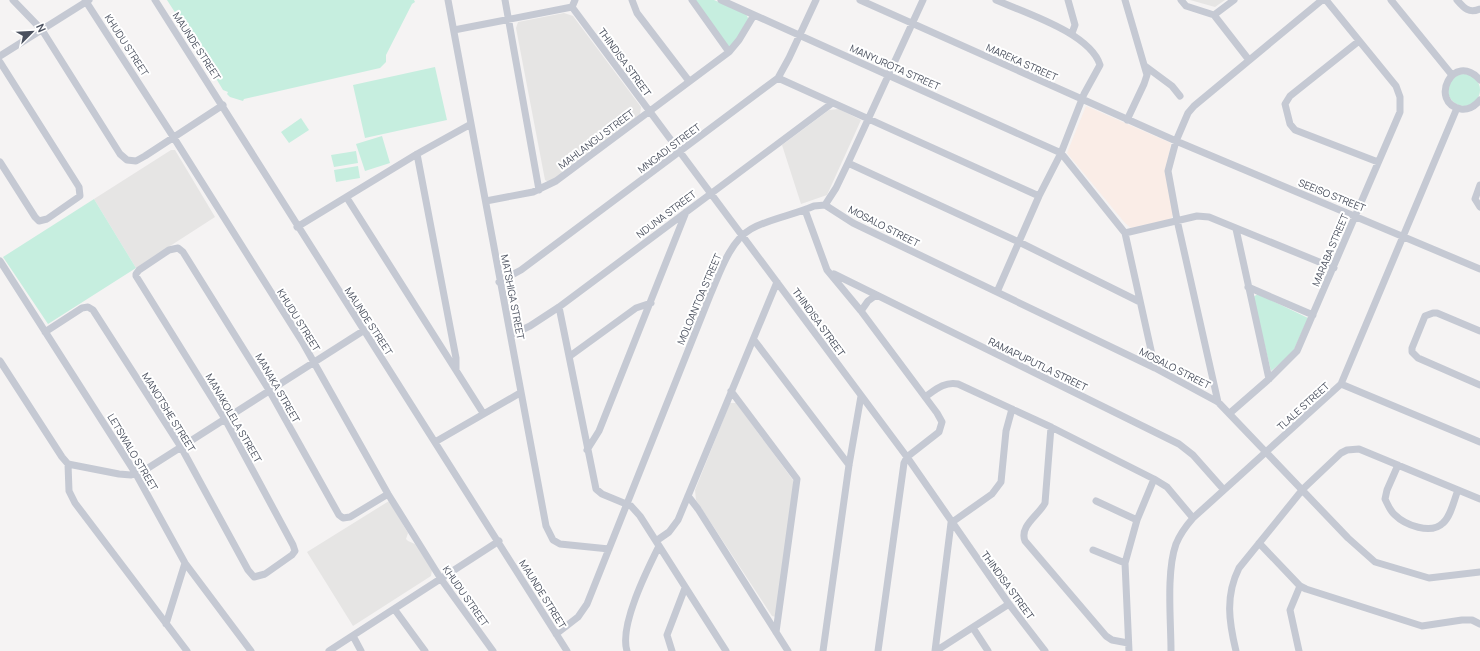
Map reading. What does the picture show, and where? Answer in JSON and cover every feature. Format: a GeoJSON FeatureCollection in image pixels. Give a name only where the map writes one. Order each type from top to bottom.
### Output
{"type":"FeatureCollection","features":[{"type":"Feature","properties":{"kind":"street"},"geometry":{"type":"LineString","coordinates":[[13,0],[42,30],[123,158],[131,161],[140,159],[223,106]]}},
{"type":"Feature","properties":{"kind":"street","name":"MAUNDE STREET"},"geometry":{"type":"LineString","coordinates":[[155,0],[223,106],[297,227],[436,442],[567,651]]}},
{"type":"Feature","properties":{"kind":"street","name":"MATSHIGA STREET"},"geometry":{"type":"LineString","coordinates":[[448,0],[546,526],[550,536],[560,544],[609,549]]}},
{"type":"Feature","properties":{"kind":"street"},"geometry":{"type":"LineString","coordinates":[[505,0],[539,190]]}},
{"type":"Feature","properties":{"kind":"street"},"geometry":{"type":"LineString","coordinates":[[454,30],[572,7],[575,0]]}},
{"type":"Feature","properties":{"kind":"street"},"geometry":{"type":"LineString","coordinates":[[632,0],[637,13],[689,82]]}},
{"type":"Feature","properties":{"kind":"street"},"geometry":{"type":"LineString","coordinates":[[692,0],[729,52]]}},
{"type":"Feature","properties":{"kind":"street","name":"MANYUROTA STREET"},"geometry":{"type":"LineString","coordinates":[[721,0],[1061,153]]}},
{"type":"Feature","properties":{"kind":"street","name":"MNGADI STREET"},"geometry":{"type":"LineString","coordinates":[[500,282],[521,270],[778,78],[816,0]]}},
{"type":"Feature","properties":{"kind":"street","name":"MAREKA STREET"},"geometry":{"type":"LineString","coordinates":[[860,0],[1176,141]]}},
{"type":"Feature","properties":{"kind":"street"},"geometry":{"type":"LineString","coordinates":[[825,205],[836,188],[848,164],[923,0]]}},
{"type":"Feature","properties":{"kind":"street"},"geometry":{"type":"LineString","coordinates":[[996,0],[1072,33],[1095,56],[1100,65],[1082,99],[1061,153],[1039,196],[997,292]]}},
{"type":"Feature","properties":{"kind":"street"},"geometry":{"type":"LineString","coordinates":[[1068,0],[1075,25],[1072,33]]}},
{"type":"Feature","properties":{"kind":"street"},"geometry":{"type":"LineString","coordinates":[[1125,0],[1145,66],[1146,80],[1127,120]]}},
{"type":"Feature","properties":{"kind":"street"},"geometry":{"type":"LineString","coordinates":[[1181,0],[1186,6],[1214,15],[1249,60]]}},
{"type":"Feature","properties":{"kind":"street"},"geometry":{"type":"LineString","coordinates":[[1214,15],[1234,0]]}},
{"type":"Feature","properties":{"kind":"street"},"geometry":{"type":"LineString","coordinates":[[1218,402],[1177,220],[1168,171],[1176,141],[1188,113],[1194,106],[1322,0]]}},
{"type":"Feature","properties":{"kind":"street","name":"MARABA STREET"},"geometry":{"type":"LineString","coordinates":[[1230,413],[1269,379],[1297,351],[1400,112],[1400,97],[1393,82],[1326,0]]}},
{"type":"Feature","properties":{"kind":"street"},"geometry":{"type":"LineString","coordinates":[[1391,0],[1452,75]]}},
{"type":"Feature","properties":{"kind":"street"},"geometry":{"type":"LineString","coordinates":[[1457,0],[1466,10],[1478,10]]}},
{"type":"Feature","properties":{"kind":"street"},"geometry":{"type":"LineString","coordinates":[[0,56],[87,1]]}},
{"type":"Feature","properties":{"kind":"street","name":"KHUDU STREET"},"geometry":{"type":"LineString","coordinates":[[87,1],[314,363],[388,494],[441,579],[493,651]]}},
{"type":"Feature","properties":{"kind":"street","name":"THINDISA STREET"},"geometry":{"type":"LineString","coordinates":[[572,7],[907,457],[952,524],[1009,604],[1045,651]]}},
{"type":"Feature","properties":{"kind":"street","name":"MAHLANGU STREET"},"geometry":{"type":"LineString","coordinates":[[486,201],[539,190],[556,182],[729,52],[740,40],[754,15]]}},
{"type":"Feature","properties":{"kind":"street"},"geometry":{"type":"LineString","coordinates":[[1359,41],[1290,96],[1285,104],[1290,124],[1295,130],[1378,162]]}},
{"type":"Feature","properties":{"kind":"street"},"geometry":{"type":"LineString","coordinates":[[0,62],[79,187],[80,196],[44,220],[37,219],[0,162]]}},
{"type":"Feature","properties":{"kind":"street"},"geometry":{"type":"LineString","coordinates":[[1145,66],[1172,86],[1180,96]]}},
{"type":"Feature","properties":{"kind":"street"},"geometry":{"type":"LineString","coordinates":[[1479,78],[1465,71],[1452,75],[1445,86],[1445,92],[1449,102],[1457,108],[1467,109],[1473,107],[1480,100]]}},
{"type":"Feature","properties":{"kind":"street"},"geometry":{"type":"LineString","coordinates":[[778,78],[831,104],[868,119],[1039,196]]}},
{"type":"Feature","properties":{"kind":"street","name":"NDUNA STREET"},"geometry":{"type":"LineString","coordinates":[[511,335],[530,326],[559,306],[686,212],[709,193],[831,104]]}},
{"type":"Feature","properties":{"kind":"street","name":"TLALE STREET"},"geometry":{"type":"LineString","coordinates":[[1171,651],[1170,599],[1174,550],[1181,533],[1193,518],[1341,384],[1457,108]]}},
{"type":"Feature","properties":{"kind":"street"},"geometry":{"type":"LineString","coordinates":[[297,227],[347,198],[417,154],[472,124]]}},
{"type":"Feature","properties":{"kind":"street","name":"SEEISO STREET"},"geometry":{"type":"LineString","coordinates":[[1176,141],[1356,215],[1480,269]]}},
{"type":"Feature","properties":{"kind":"street"},"geometry":{"type":"LineString","coordinates":[[1061,153],[1125,233],[1155,368]]}},
{"type":"Feature","properties":{"kind":"street"},"geometry":{"type":"LineString","coordinates":[[417,154],[454,350],[456,371]]}},
{"type":"Feature","properties":{"kind":"street"},"geometry":{"type":"LineString","coordinates":[[848,164],[1019,242],[1140,302]]}},
{"type":"Feature","properties":{"kind":"street"},"geometry":{"type":"LineString","coordinates":[[1478,206],[1475,199],[1480,185]]}},
{"type":"Feature","properties":{"kind":"street"},"geometry":{"type":"LineString","coordinates":[[347,198],[483,413]]}},
{"type":"Feature","properties":{"kind":"street","name":"MOLOANTOA STREET"},"geometry":{"type":"LineString","coordinates":[[556,634],[582,612],[627,505],[719,275],[732,248],[742,236],[762,224],[814,206],[825,205]]}},
{"type":"Feature","properties":{"kind":"street","name":"MOSALO STREET"},"geometry":{"type":"LineString","coordinates":[[825,205],[853,223],[1155,368],[1218,402],[1266,453],[1303,489],[1353,544],[1375,562],[1429,578],[1480,572]]}},
{"type":"Feature","properties":{"kind":"street"},"geometry":{"type":"LineString","coordinates":[[805,210],[825,266],[862,311],[940,418],[941,428],[935,435],[907,457],[903,471],[878,651]]}},
{"type":"Feature","properties":{"kind":"street"},"geometry":{"type":"LineString","coordinates":[[588,450],[597,437],[686,212]]}},
{"type":"Feature","properties":{"kind":"street"},"geometry":{"type":"LineString","coordinates":[[1125,233],[1177,220],[1203,216],[1334,268]]}},
{"type":"Feature","properties":{"kind":"street"},"geometry":{"type":"LineString","coordinates":[[1236,229],[1269,379]]}},
{"type":"Feature","properties":{"kind":"street","name":"MANAKA STREET"},"geometry":{"type":"LineString","coordinates":[[155,259],[174,248],[178,248],[183,252],[269,390],[341,517],[350,518],[388,494]]}},
{"type":"Feature","properties":{"kind":"street","name":"MANAKOLELA STREET"},"geometry":{"type":"LineString","coordinates":[[155,259],[137,272],[138,279],[225,418],[294,548],[292,555],[265,574],[257,577],[252,575]]}},
{"type":"Feature","properties":{"kind":"street","name":"LETSWALO STREET"},"geometry":{"type":"LineString","coordinates":[[0,261],[136,474],[185,563],[251,651]]}},
{"type":"Feature","properties":{"kind":"street","name":"RAMAPUPUTLA STREET"},"geometry":{"type":"LineString","coordinates":[[830,272],[875,296],[1180,444],[1193,455],[1224,490]]}},
{"type":"Feature","properties":{"kind":"street"},"geometry":{"type":"LineString","coordinates":[[627,651],[625,641],[626,626],[658,544],[675,524],[688,496],[777,282]]}},
{"type":"Feature","properties":{"kind":"street"},"geometry":{"type":"LineString","coordinates":[[1248,287],[1313,315]]}},
{"type":"Feature","properties":{"kind":"street"},"geometry":{"type":"LineString","coordinates":[[862,311],[868,301],[875,296]]}},
{"type":"Feature","properties":{"kind":"street"},"geometry":{"type":"LineString","coordinates":[[570,356],[636,308],[651,303]]}},
{"type":"Feature","properties":{"kind":"street"},"geometry":{"type":"LineString","coordinates":[[559,306],[596,489],[602,494],[631,506],[640,516],[726,651]]}},
{"type":"Feature","properties":{"kind":"street","name":"MANOTSHE STREET"},"geometry":{"type":"LineString","coordinates":[[45,332],[82,308],[88,307],[93,310],[181,447],[217,515],[252,575]]}},
{"type":"Feature","properties":{"kind":"street"},"geometry":{"type":"LineString","coordinates":[[1480,331],[1437,313],[1433,313],[1425,316],[1413,345],[1412,352],[1415,356],[1480,385]]}},
{"type":"Feature","properties":{"kind":"street"},"geometry":{"type":"LineString","coordinates":[[68,464],[119,474],[136,474],[363,331]]}},
{"type":"Feature","properties":{"kind":"street"},"geometry":{"type":"LineString","coordinates":[[754,340],[849,465]]}},
{"type":"Feature","properties":{"kind":"street"},"geometry":{"type":"LineString","coordinates":[[0,361],[68,464],[69,491],[75,504],[186,651]]}},
{"type":"Feature","properties":{"kind":"street"},"geometry":{"type":"LineString","coordinates":[[925,397],[942,385],[954,383],[1012,409],[1154,478],[1167,487],[1193,518]]}},
{"type":"Feature","properties":{"kind":"street"},"geometry":{"type":"LineString","coordinates":[[1341,384],[1480,442]]}},
{"type":"Feature","properties":{"kind":"street"},"geometry":{"type":"LineString","coordinates":[[731,391],[797,478],[798,483],[776,632]]}},
{"type":"Feature","properties":{"kind":"street"},"geometry":{"type":"LineString","coordinates":[[436,442],[483,413],[520,393]]}},
{"type":"Feature","properties":{"kind":"street"},"geometry":{"type":"LineString","coordinates":[[823,651],[849,465],[861,396]]}},
{"type":"Feature","properties":{"kind":"street"},"geometry":{"type":"LineString","coordinates":[[935,651],[952,524],[992,494],[1001,482],[1006,431],[1012,409]]}},
{"type":"Feature","properties":{"kind":"street"},"geometry":{"type":"LineString","coordinates":[[1051,427],[1045,503],[1024,529],[1023,536],[1025,541],[1100,630],[1112,640],[1128,643]]}},
{"type":"Feature","properties":{"kind":"street"},"geometry":{"type":"LineString","coordinates":[[1236,651],[1229,611],[1235,579],[1239,568],[1303,489],[1347,450],[1359,449],[1480,499]]}},
{"type":"Feature","properties":{"kind":"street"},"geometry":{"type":"LineString","coordinates":[[1398,465],[1387,490],[1385,499],[1395,515],[1404,521],[1429,529],[1442,525],[1447,519],[1458,490]]}},
{"type":"Feature","properties":{"kind":"street"},"geometry":{"type":"LineString","coordinates":[[1129,651],[1126,564],[1138,520],[1154,478]]}},
{"type":"Feature","properties":{"kind":"street"},"geometry":{"type":"LineString","coordinates":[[688,496],[698,509],[788,651]]}},
{"type":"Feature","properties":{"kind":"street"},"geometry":{"type":"LineString","coordinates":[[1096,501],[1138,520]]}},
{"type":"Feature","properties":{"kind":"street"},"geometry":{"type":"LineString","coordinates":[[329,651],[395,610],[499,541]]}},
{"type":"Feature","properties":{"kind":"street"},"geometry":{"type":"LineString","coordinates":[[1259,543],[1300,586],[1416,624],[1428,625],[1468,620],[1480,624]]}},
{"type":"Feature","properties":{"kind":"street"},"geometry":{"type":"LineString","coordinates":[[1093,550],[1126,564]]}},
{"type":"Feature","properties":{"kind":"street"},"geometry":{"type":"LineString","coordinates":[[166,624],[185,563]]}},
{"type":"Feature","properties":{"kind":"street"},"geometry":{"type":"LineString","coordinates":[[1299,651],[1290,610],[1300,586]]}},
{"type":"Feature","properties":{"kind":"street"},"geometry":{"type":"LineString","coordinates":[[672,651],[667,635],[685,588]]}},
{"type":"Feature","properties":{"kind":"street"},"geometry":{"type":"LineString","coordinates":[[935,651],[1009,604]]}},
{"type":"Feature","properties":{"kind":"street"},"geometry":{"type":"LineString","coordinates":[[395,610],[425,651]]}},
{"type":"Feature","properties":{"kind":"street"},"geometry":{"type":"LineString","coordinates":[[973,628],[988,651]]}},
{"type":"Feature","properties":{"kind":"street"},"geometry":{"type":"LineString","coordinates":[[353,636],[362,651]]}},
{"type":"Feature","properties":{"kind":"shaded area"},"geometry":{"type":"Polygon","coordinates":[[[1190,0],[1225,0],[1215,7],[1190,0]]]}},
{"type":"Feature","properties":{"kind":"shaded area"},"geometry":{"type":"Polygon","coordinates":[[[564,13],[573,16],[641,107],[640,115],[550,183],[545,180],[516,28],[518,22],[564,13]]]}},
{"type":"Feature","properties":{"kind":"shaded area"},"geometry":{"type":"Polygon","coordinates":[[[1086,106],[1171,143],[1166,169],[1174,211],[1171,219],[1131,228],[1125,223],[1067,153],[1086,106]]]}},
{"type":"Feature","properties":{"kind":"shaded area"},"geometry":{"type":"Polygon","coordinates":[[[839,109],[861,120],[827,195],[801,204],[782,145],[829,110],[839,109]]]}},
{"type":"Feature","properties":{"kind":"shaded area"},"geometry":{"type":"Polygon","coordinates":[[[171,150],[175,150],[215,217],[136,268],[94,199],[171,150]]]}},
{"type":"Feature","properties":{"kind":"shaded area"},"geometry":{"type":"Polygon","coordinates":[[[730,403],[736,403],[793,480],[794,486],[776,617],[772,616],[696,500],[695,490],[730,403]]]}},
{"type":"Feature","properties":{"kind":"shaded area"},"geometry":{"type":"Polygon","coordinates":[[[389,501],[408,533],[406,539],[415,544],[432,570],[431,576],[353,626],[307,552],[389,501]]]}},
{"type":"Feature","properties":{"kind":"green space"},"geometry":{"type":"Polygon","coordinates":[[[167,0],[414,0],[415,2],[412,4],[386,55],[386,62],[380,68],[244,99],[243,101],[230,97],[227,94],[228,92],[223,90],[211,70],[213,68],[167,0]]]}},
{"type":"Feature","properties":{"kind":"green space"},"geometry":{"type":"Polygon","coordinates":[[[694,0],[714,0],[746,14],[749,20],[736,43],[729,48],[694,0]]]}},
{"type":"Feature","properties":{"kind":"green space"},"geometry":{"type":"Polygon","coordinates":[[[435,67],[447,120],[365,138],[353,85],[435,67]]]}},
{"type":"Feature","properties":{"kind":"green space"},"geometry":{"type":"Polygon","coordinates":[[[1461,74],[1467,74],[1477,81],[1480,90],[1479,96],[1473,103],[1467,106],[1461,106],[1451,99],[1448,93],[1448,87],[1455,77],[1461,74]]]}},
{"type":"Feature","properties":{"kind":"green space"},"geometry":{"type":"Polygon","coordinates":[[[301,118],[309,130],[289,143],[281,132],[301,118]]]}},
{"type":"Feature","properties":{"kind":"green space"},"geometry":{"type":"Polygon","coordinates":[[[382,136],[390,163],[365,171],[356,144],[382,136]]]}},
{"type":"Feature","properties":{"kind":"green space"},"geometry":{"type":"Polygon","coordinates":[[[356,151],[358,163],[334,167],[331,155],[356,151]]]}},
{"type":"Feature","properties":{"kind":"green space"},"geometry":{"type":"Polygon","coordinates":[[[358,166],[360,178],[336,182],[334,170],[358,166]]]}},
{"type":"Feature","properties":{"kind":"green space"},"geometry":{"type":"Polygon","coordinates":[[[94,199],[136,268],[48,324],[3,257],[94,199]]]}},
{"type":"Feature","properties":{"kind":"green space"},"geometry":{"type":"Polygon","coordinates":[[[1258,294],[1308,318],[1292,354],[1271,371],[1253,297],[1258,294]]]}}]}
